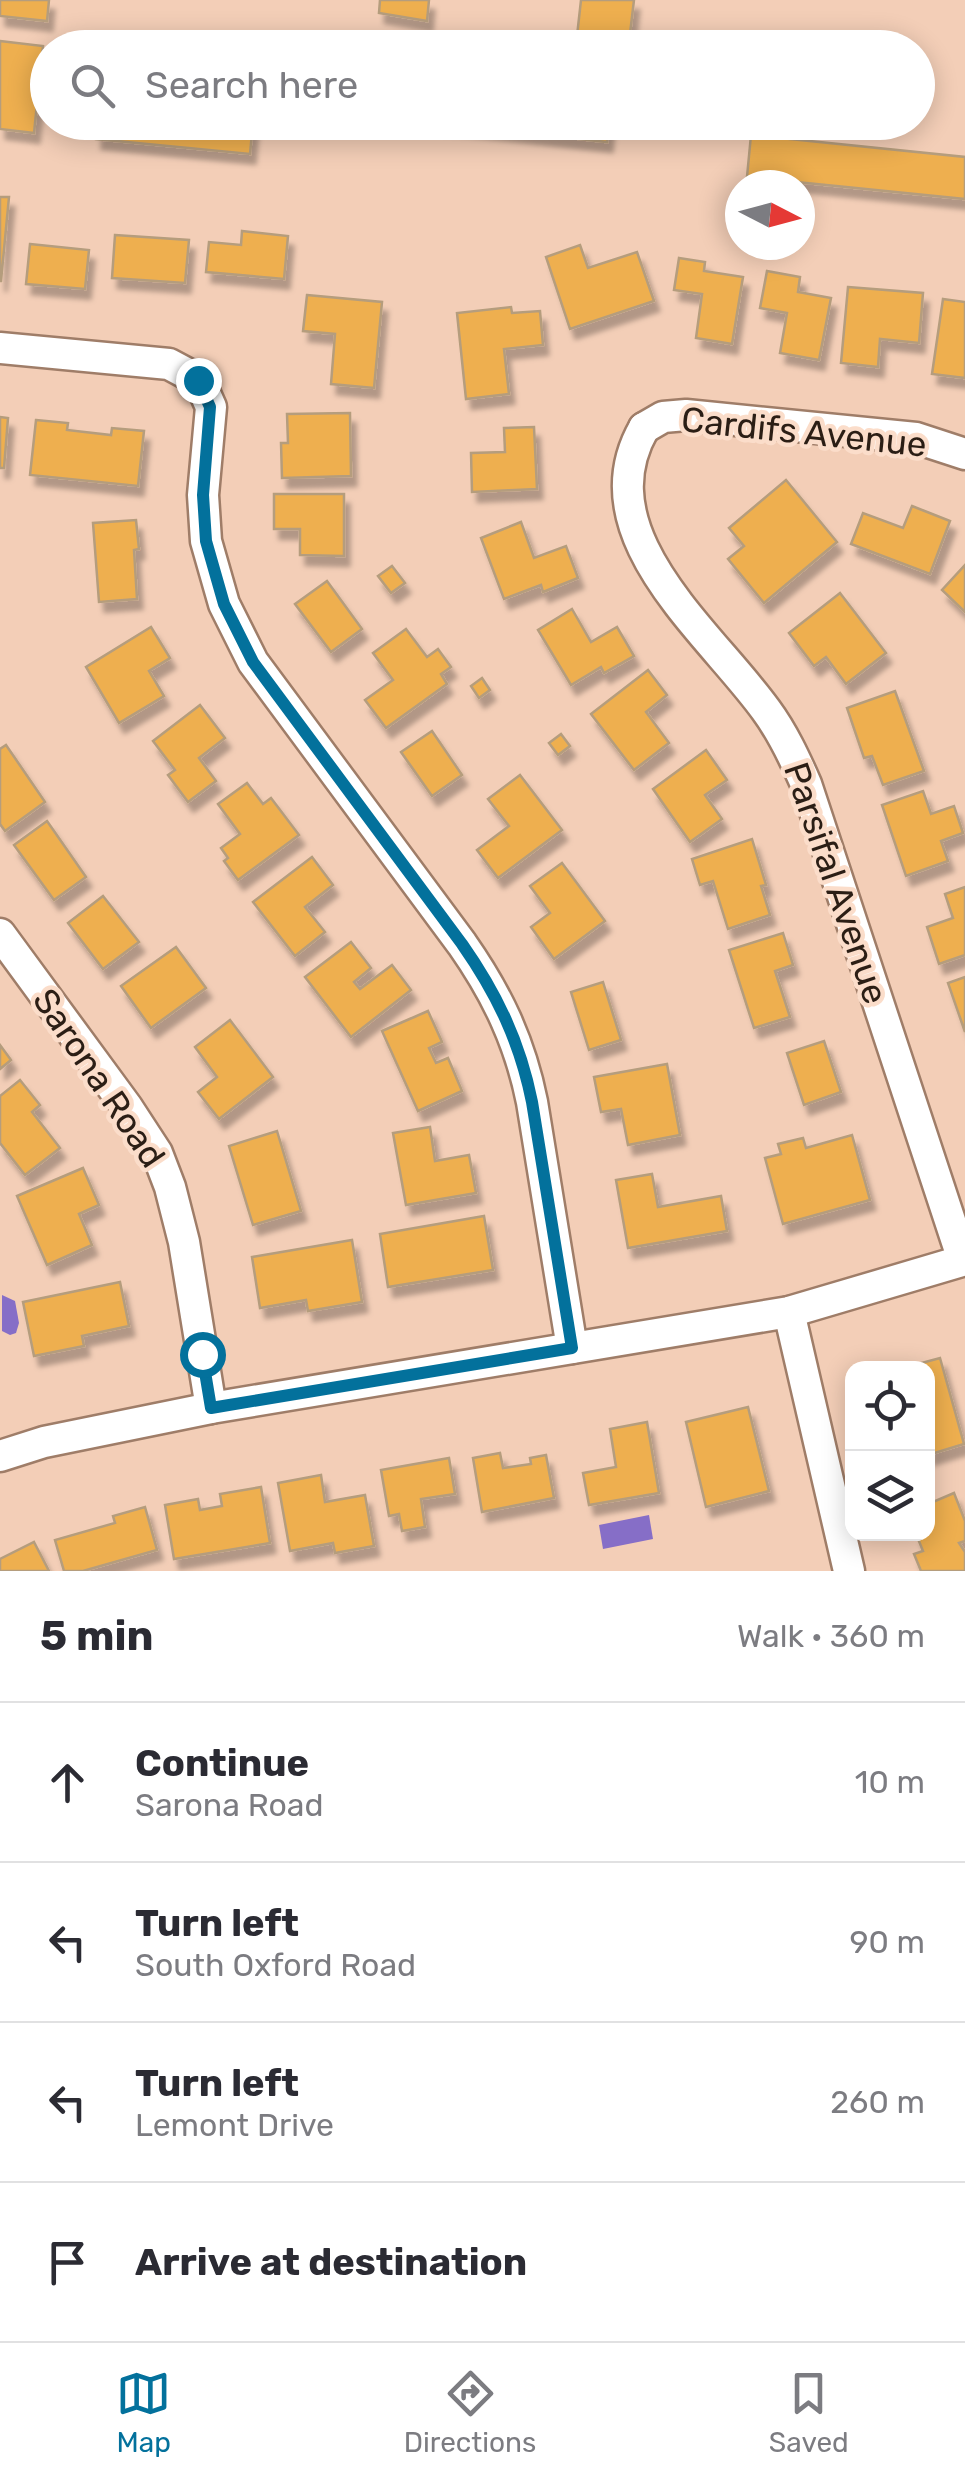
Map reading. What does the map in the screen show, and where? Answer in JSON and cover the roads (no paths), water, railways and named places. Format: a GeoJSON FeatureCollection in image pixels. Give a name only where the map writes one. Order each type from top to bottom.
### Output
{"type":"FeatureCollection","features":[{"type":"Feature","properties":{"kind":"street"},"geometry":{"type":"LineString","coordinates":[[0,348],[210,371],[203,495],[206,541],[224,604],[253,662],[462,944],[490,984],[511,1026],[525,1065],[572,1348]]}},
{"type":"Feature","properties":{"kind":"street","name":"Cardifs Avenue"},"geometry":{"type":"LineString","coordinates":[[636,417],[686,415],[916,438],[965,454]]}},
{"type":"Feature","properties":{"kind":"street","name":"Parsifal Avenue"},"geometry":{"type":"LineString","coordinates":[[636,417],[628,502],[638,541],[694,623],[766,710],[790,748],[806,784],[964,1260]]}},
{"type":"Feature","properties":{"kind":"street","name":"Sarona Road"},"geometry":{"type":"LineString","coordinates":[[0,934],[127,1106],[157,1153],[184,1242],[211,1408]]}},
{"type":"Feature","properties":{"kind":"street"},"geometry":{"type":"LineString","coordinates":[[0,1456],[44,1442],[211,1408],[789,1312],[964,1260]]}},
{"type":"Feature","properties":{"kind":"street"},"geometry":{"type":"LineString","coordinates":[[789,1312],[849,1571]]}}]}
